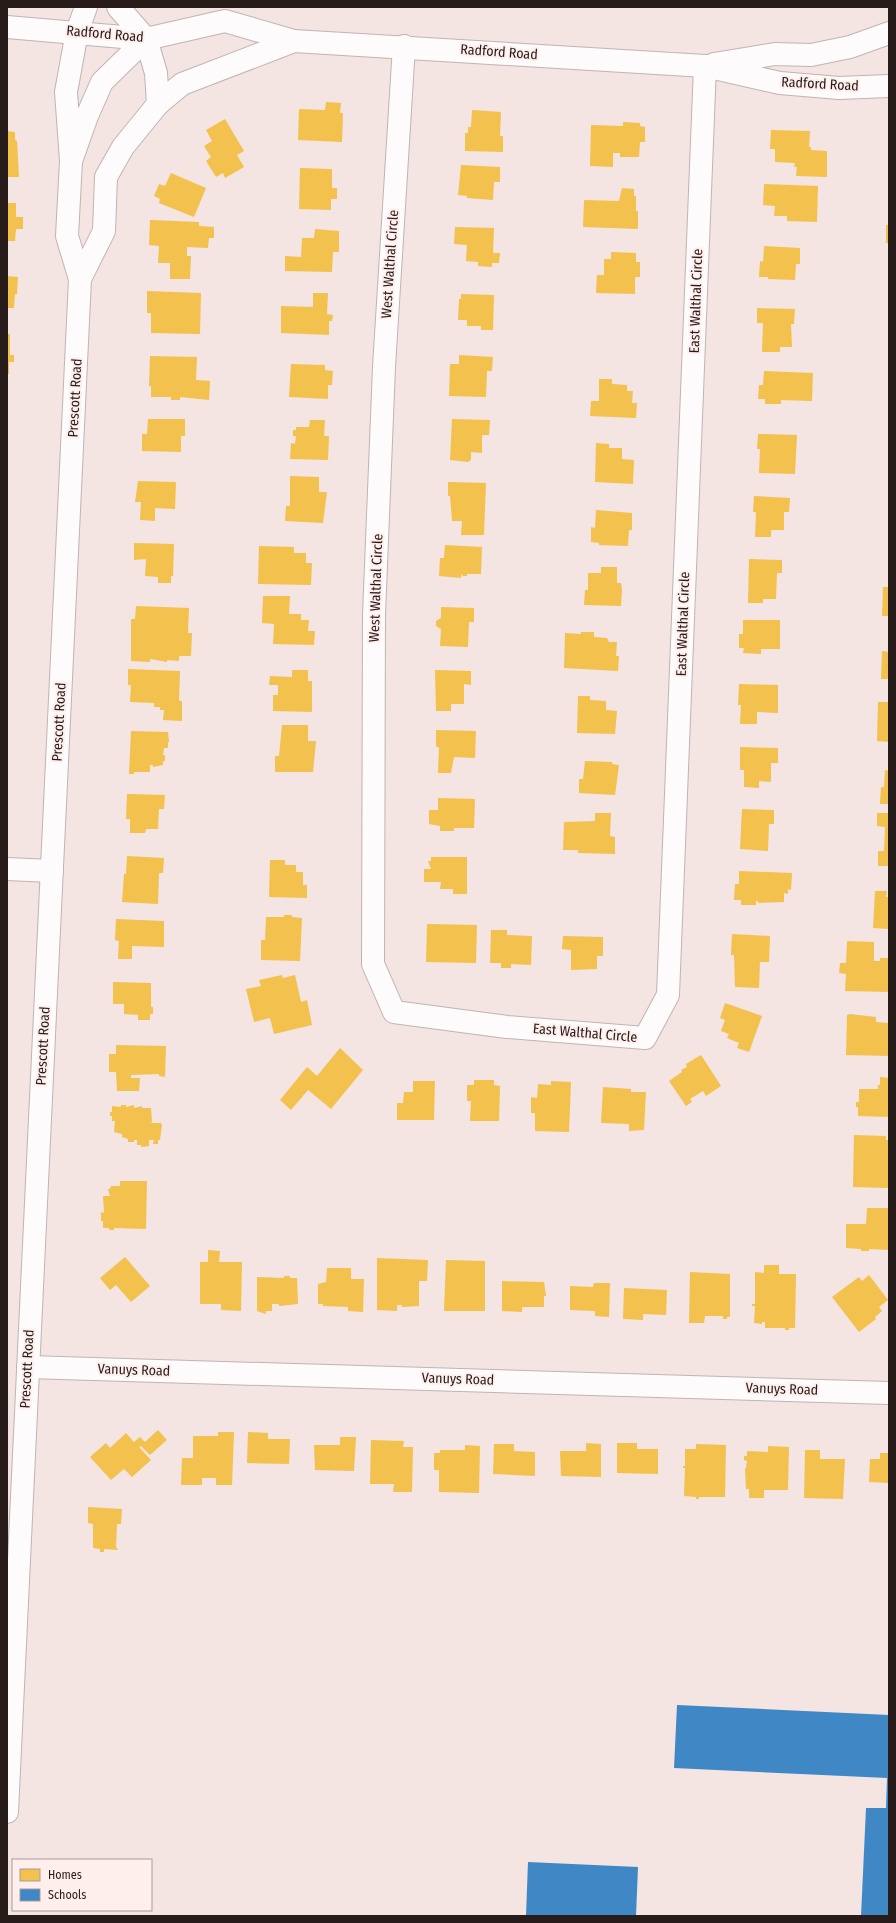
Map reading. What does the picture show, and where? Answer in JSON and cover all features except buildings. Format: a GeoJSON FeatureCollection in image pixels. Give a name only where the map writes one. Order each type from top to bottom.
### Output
{"type":"FeatureCollection","features":[{"type":"Feature","properties":{"kind":"street","name":"Prescott Road"},"geometry":{"type":"LineString","coordinates":[[7,1812],[80,279],[68,236],[71,161],[66,92],[77,32],[86,7]]}},
{"type":"Feature","properties":{"kind":"street"},"geometry":{"type":"LineString","coordinates":[[118,7],[146,39],[156,73],[158,104]]}},
{"type":"Feature","properties":{"kind":"street","name":"Radford Road"},"geometry":{"type":"LineString","coordinates":[[7,27],[146,39],[225,21],[294,41],[404,46],[705,66],[780,83],[839,88],[889,86]]}},
{"type":"Feature","properties":{"kind":"street","name":"Radford Road"},"geometry":{"type":"LineString","coordinates":[[705,66],[775,54],[812,55],[850,47],[889,33]]}},
{"type":"Feature","properties":{"kind":"street","name":"Prescott Road"},"geometry":{"type":"LineString","coordinates":[[71,161],[102,82],[146,39]]}},
{"type":"Feature","properties":{"kind":"street","name":"Radford Road"},"geometry":{"type":"LineString","coordinates":[[158,104],[182,84],[294,41]]}},
{"type":"Feature","properties":{"kind":"street","name":"West Walthal Circle"},"geometry":{"type":"LineString","coordinates":[[404,46],[384,367],[374,615],[373,964],[394,1012],[507,1027]]}},
{"type":"Feature","properties":{"kind":"street","name":"East Walthal Circle"},"geometry":{"type":"LineString","coordinates":[[507,1027],[645,1038],[668,995],[705,66]]}},
{"type":"Feature","properties":{"kind":"street","name":"Prescott Road"},"geometry":{"type":"LineString","coordinates":[[80,279],[104,231],[106,177],[123,147],[158,104]]}},
{"type":"Feature","properties":{"kind":"street"},"geometry":{"type":"LineString","coordinates":[[7,869],[52,871]]}},
{"type":"Feature","properties":{"kind":"street","name":"Vanuys Road"},"geometry":{"type":"LineString","coordinates":[[28,1366],[889,1393]]}}]}
